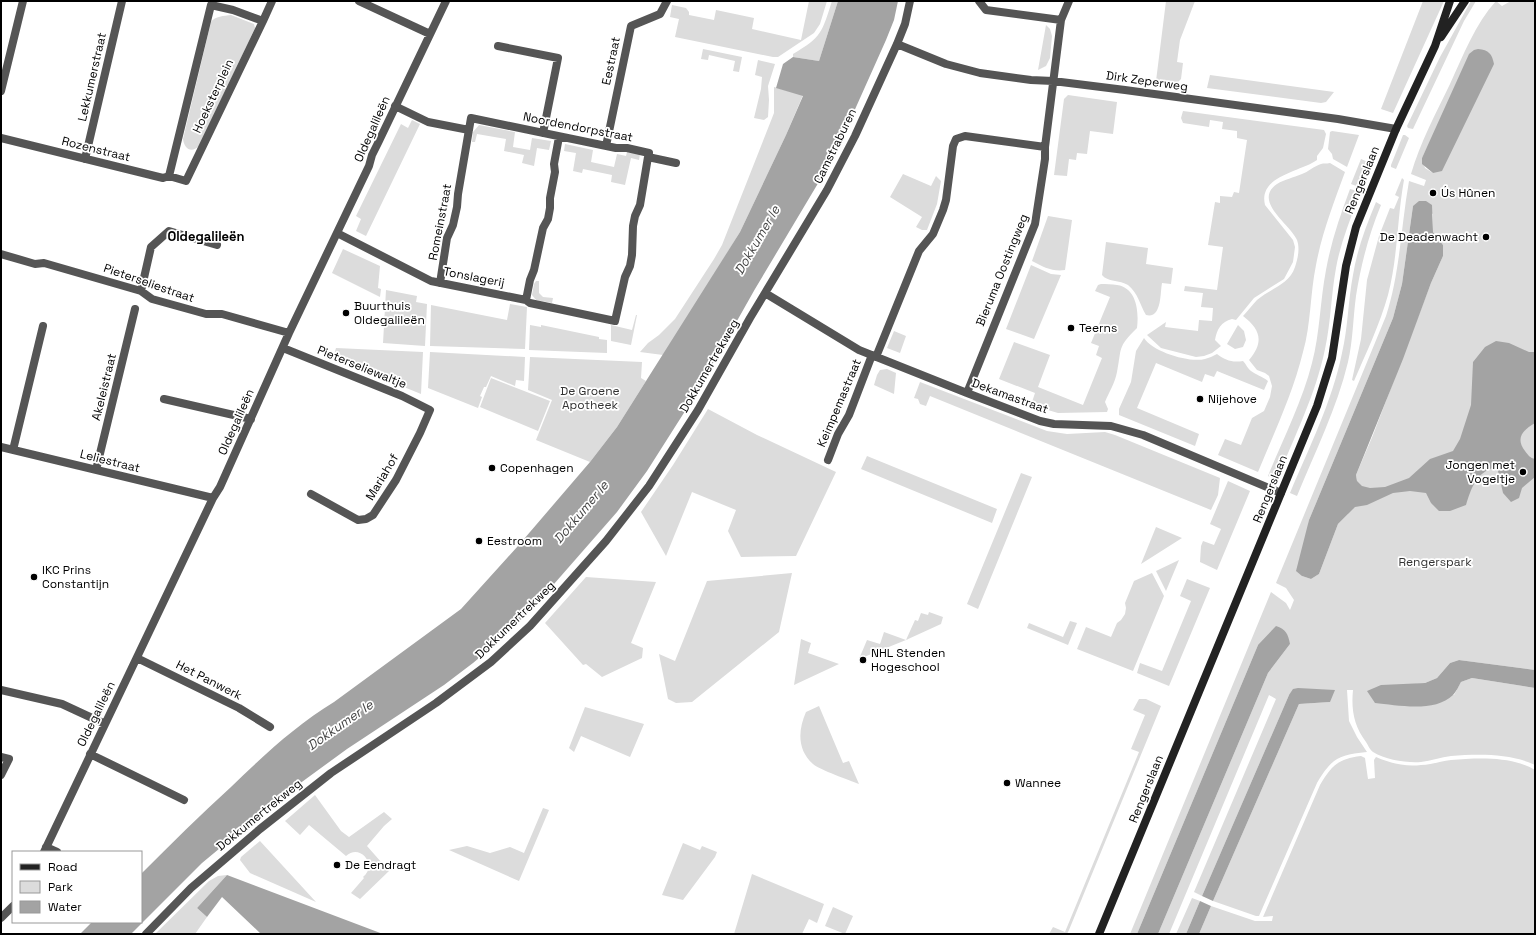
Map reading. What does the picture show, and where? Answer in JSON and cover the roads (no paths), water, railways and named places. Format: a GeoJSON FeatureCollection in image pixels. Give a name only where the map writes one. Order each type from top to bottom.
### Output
{"type":"FeatureCollection","features":[{"type":"Feature","properties":{"kind":"street"},"geometry":{"type":"LineString","coordinates":[[1,91],[23,1]]}},
{"type":"Feature","properties":{"kind":"street","name":"Lekkumerstraat"},"geometry":{"type":"LineString","coordinates":[[85,159],[122,1]]}},
{"type":"Feature","properties":{"kind":"street","name":"Hoeksterplein"},"geometry":{"type":"LineString","coordinates":[[186,181],[272,1]]}},
{"type":"Feature","properties":{"kind":"street"},"geometry":{"type":"LineString","coordinates":[[359,1],[430,34]]}},
{"type":"Feature","properties":{"kind":"street","name":"Oldegalileën"},"geometry":{"type":"LineString","coordinates":[[45,850],[213,498],[220,487],[289,333],[369,166],[372,155],[395,106],[446,1]]}},
{"type":"Feature","properties":{"kind":"street","name":"Eestraat"},"geometry":{"type":"LineString","coordinates":[[606,146],[631,26],[660,14],[667,1]]}},
{"type":"Feature","properties":{"kind":"street","name":"Camstraburen"},"geometry":{"type":"LineString","coordinates":[[765,294],[814,214],[836,174],[897,44],[905,24],[910,1]]}},
{"type":"Feature","properties":{"kind":"street"},"geometry":{"type":"LineString","coordinates":[[979,1],[986,10],[1061,20]]}},
{"type":"Feature","properties":{"kind":"street","name":"Bieruma Oostingweg"},"geometry":{"type":"LineString","coordinates":[[967,393],[992,328],[1002,310],[1035,224],[1045,159],[1045,147],[1061,20],[1069,1]]}},
{"type":"Feature","properties":{"kind":"street","name":"Rengerslaan"},"geometry":{"type":"LineString","coordinates":[[1099,934],[1281,493],[1325,382],[1332,358],[1343,279],[1349,251],[1364,206],[1396,129],[1435,46],[1450,1]]}},
{"type":"Feature","properties":{"kind":"street","name":"Rengerslaan"},"geometry":{"type":"LineString","coordinates":[[1435,46],[1465,1]]}},
{"type":"Feature","properties":{"kind":"street","name":"Hoeksterplein"},"geometry":{"type":"LineString","coordinates":[[169,176],[212,3],[263,21]]}},
{"type":"Feature","properties":{"kind":"street","name":"Dirk Zeperweg"},"geometry":{"type":"LineString","coordinates":[[897,44],[946,64],[968,70],[1031,80],[1053,80],[1338,119],[1396,129]]}},
{"type":"Feature","properties":{"kind":"street"},"geometry":{"type":"LineString","coordinates":[[498,46],[558,58],[544,133]]}},
{"type":"Feature","properties":{"kind":"street"},"geometry":{"type":"LineString","coordinates":[[395,106],[428,122],[468,130]]}},
{"type":"Feature","properties":{"kind":"street","name":"Noordendorpstraat"},"geometry":{"type":"LineString","coordinates":[[471,118],[559,137],[606,146],[627,148],[649,153],[648,157],[676,163]]}},
{"type":"Feature","properties":{"kind":"street","name":"Romeinstraat"},"geometry":{"type":"LineString","coordinates":[[440,283],[446,246],[457,208],[471,118]]}},
{"type":"Feature","properties":{"kind":"street","name":"Keimpemastraat"},"geometry":{"type":"LineString","coordinates":[[828,460],[838,434],[849,415],[919,251],[933,234],[943,210],[946,200],[953,146],[956,139],[966,136],[1045,147]]}},
{"type":"Feature","properties":{"kind":"street"},"geometry":{"type":"LineString","coordinates":[[526,300],[543,228],[548,219],[555,172],[554,164],[559,137]]}},
{"type":"Feature","properties":{"kind":"street","name":"Rozenstraat"},"geometry":{"type":"LineString","coordinates":[[1,138],[163,178],[169,176],[186,181]]}},
{"type":"Feature","properties":{"kind":"street","name":"Tonslagerij"},"geometry":{"type":"LineString","coordinates":[[337,234],[431,281],[526,300],[530,303],[615,321],[625,278],[630,266],[633,226],[635,216],[640,205],[648,157]]}},
{"type":"Feature","properties":{"kind":"street"},"geometry":{"type":"LineString","coordinates":[[141,291],[151,247],[169,231],[217,245]]}},
{"type":"Feature","properties":{"kind":"street","name":"Pieterseliestraat"},"geometry":{"type":"LineString","coordinates":[[1,254],[35,264],[44,263],[56,266],[141,291],[152,299],[206,314],[222,314],[289,333]]}},
{"type":"Feature","properties":{"kind":"street","name":"Dekamastraat"},"geometry":{"type":"LineString","coordinates":[[765,294],[848,344],[967,393],[1040,421],[1054,424],[1111,426],[1143,435],[1281,493]]}},
{"type":"Feature","properties":{"kind":"street","name":"Dokkumertrekweg"},"geometry":{"type":"LineString","coordinates":[[146,934],[191,888],[260,829],[331,773],[462,685],[491,662],[530,626],[606,541],[649,486],[698,410],[765,294]]}},
{"type":"Feature","properties":{"kind":"street","name":"Akeleistraat"},"geometry":{"type":"LineString","coordinates":[[96,470],[135,309]]}},
{"type":"Feature","properties":{"kind":"street"},"geometry":{"type":"LineString","coordinates":[[13,450],[43,326]]}},
{"type":"Feature","properties":{"kind":"street","name":"Pieterseliewaltje"},"geometry":{"type":"LineString","coordinates":[[283,348],[402,396],[430,410]]}},
{"type":"Feature","properties":{"kind":"street"},"geometry":{"type":"LineString","coordinates":[[164,399],[251,419]]}},
{"type":"Feature","properties":{"kind":"street","name":"Mariahof"},"geometry":{"type":"LineString","coordinates":[[311,494],[358,520],[366,519],[373,515],[396,480],[430,410]]}},
{"type":"Feature","properties":{"kind":"street","name":"Leliestraat"},"geometry":{"type":"LineString","coordinates":[[1,447],[213,498]]}},
{"type":"Feature","properties":{"kind":"street","name":"Het Panwerk"},"geometry":{"type":"LineString","coordinates":[[137,658],[238,708],[270,727]]}},
{"type":"Feature","properties":{"kind":"street"},"geometry":{"type":"LineString","coordinates":[[1,690],[62,704],[105,724]]}},
{"type":"Feature","properties":{"kind":"street"},"geometry":{"type":"LineString","coordinates":[[90,754],[184,800]]}},
{"type":"Feature","properties":{"kind":"street"},"geometry":{"type":"LineString","coordinates":[[1,757],[9,759],[1,775]]}},
{"type":"Feature","properties":{"kind":"street"},"geometry":{"type":"LineString","coordinates":[[1,918],[12,907]]}},
{"type":"Feature","properties":{"kind":"water","name":"Dokkumer Ie"},"geometry":{"type":"Polygon","coordinates":[[[838,1],[898,1],[894,20],[886,40],[848,125],[820,180],[755,289],[694,397],[647,471],[617,512],[547,592],[497,643],[444,685],[347,749],[284,795],[202,863],[142,923],[142,873],[208,808],[280,742],[306,721],[461,609],[518,546],[590,462],[617,427],[740,232],[803,96],[776,88],[783,64],[793,57],[819,61],[838,1]]]}},
{"type":"Feature","properties":{"kind":"water"},"geometry":{"type":"Polygon","coordinates":[[[1478,49],[1485,50],[1489,53],[1494,64],[1442,171],[1433,173],[1422,164],[1422,158],[1469,54],[1478,49]]]}},
{"type":"Feature","properties":{"kind":"water"},"geometry":{"type":"Polygon","coordinates":[[[1419,201],[1426,201],[1432,205],[1433,232],[1443,245],[1443,256],[1356,475],[1357,481],[1362,486],[1370,488],[1385,487],[1409,478],[1430,459],[1453,451],[1460,439],[1471,405],[1473,362],[1485,347],[1496,341],[1509,343],[1529,352],[1535,352],[1535,423],[1524,432],[1521,442],[1528,455],[1535,459],[1535,477],[1522,488],[1519,498],[1511,502],[1503,493],[1498,471],[1493,468],[1487,470],[1475,482],[1466,505],[1450,511],[1439,511],[1431,503],[1426,493],[1410,491],[1393,493],[1367,505],[1355,507],[1338,524],[1319,574],[1311,579],[1302,576],[1296,571],[1309,520],[1393,318],[1402,284],[1413,206],[1419,201]]]}},
{"type":"Feature","properties":{"kind":"water"},"geometry":{"type":"Polygon","coordinates":[[[1276,626],[1286,632],[1290,644],[1268,673],[1158,934],[1137,934],[1258,645],[1276,626]]]}},
{"type":"Feature","properties":{"kind":"water"},"geometry":{"type":"Polygon","coordinates":[[[1459,660],[1535,670],[1535,688],[1472,678],[1461,682],[1454,694],[1445,701],[1426,706],[1405,706],[1375,703],[1367,691],[1381,685],[1425,683],[1437,678],[1450,663],[1459,660]]]}},
{"type":"Feature","properties":{"kind":"water"},"geometry":{"type":"Polygon","coordinates":[[[1293,689],[1335,690],[1330,702],[1299,704],[1213,901],[1202,896],[1289,695],[1293,689]]]}},
{"type":"Feature","properties":{"kind":"water"},"geometry":{"type":"Polygon","coordinates":[[[227,875],[383,934],[261,934],[222,897],[207,917],[197,908],[227,875]]]}},
{"type":"Feature","properties":{"kind":"water"},"geometry":{"type":"Polygon","coordinates":[[[1200,901],[1211,906],[1199,934],[1186,934],[1200,901]]]}},
{"type":"Feature","properties":{"kind":"water"},"geometry":{"type":"Polygon","coordinates":[[[91,923],[142,923],[131,934],[80,934],[91,923]]]}},
{"type":"Feature","properties":{"kind":"place","name":"Ús Hûnen"},"geometry":{"type":"Point","coordinates":[1433,193]}},
{"type":"Feature","properties":{"kind":"place","name":"De Deadenwacht"},"geometry":{"type":"Point","coordinates":[1486,237]}},
{"type":"Feature","properties":{"kind":"place","name":"Buurthuis Oldegalileën"},"geometry":{"type":"Point","coordinates":[346,313]}},
{"type":"Feature","properties":{"kind":"place","name":"Teerns"},"geometry":{"type":"Point","coordinates":[1071,328]}},
{"type":"Feature","properties":{"kind":"place","name":"Nijehove"},"geometry":{"type":"Point","coordinates":[1200,399]}},
{"type":"Feature","properties":{"kind":"place","name":"Copenhagen"},"geometry":{"type":"Point","coordinates":[492,468]}},
{"type":"Feature","properties":{"kind":"place","name":"Jongen met Vogeltje"},"geometry":{"type":"Point","coordinates":[1523,472]}},
{"type":"Feature","properties":{"kind":"place","name":"Eestroom"},"geometry":{"type":"Point","coordinates":[479,541]}},
{"type":"Feature","properties":{"kind":"place","name":"IKC Prins Constantijn"},"geometry":{"type":"Point","coordinates":[34,577]}},
{"type":"Feature","properties":{"kind":"place","name":"NHL Stenden Hogeschool"},"geometry":{"type":"Point","coordinates":[863,660]}},
{"type":"Feature","properties":{"kind":"place","name":"Wannee"},"geometry":{"type":"Point","coordinates":[1007,783]}},
{"type":"Feature","properties":{"kind":"place","name":"De Eendragt"},"geometry":{"type":"Point","coordinates":[337,865]}},
{"type":"Feature","properties":{"kind":"district","name":"Oldegalileën"},"geometry":{"type":"Point","coordinates":[206,236]}},
{"type":"Feature","properties":{"kind":"park label","name":"De Groene Apotheek"},"geometry":{"type":"Point","coordinates":[590,398]}},
{"type":"Feature","properties":{"kind":"park label","name":"Rengerspark"},"geometry":{"type":"Point","coordinates":[1435,562]}}]}
